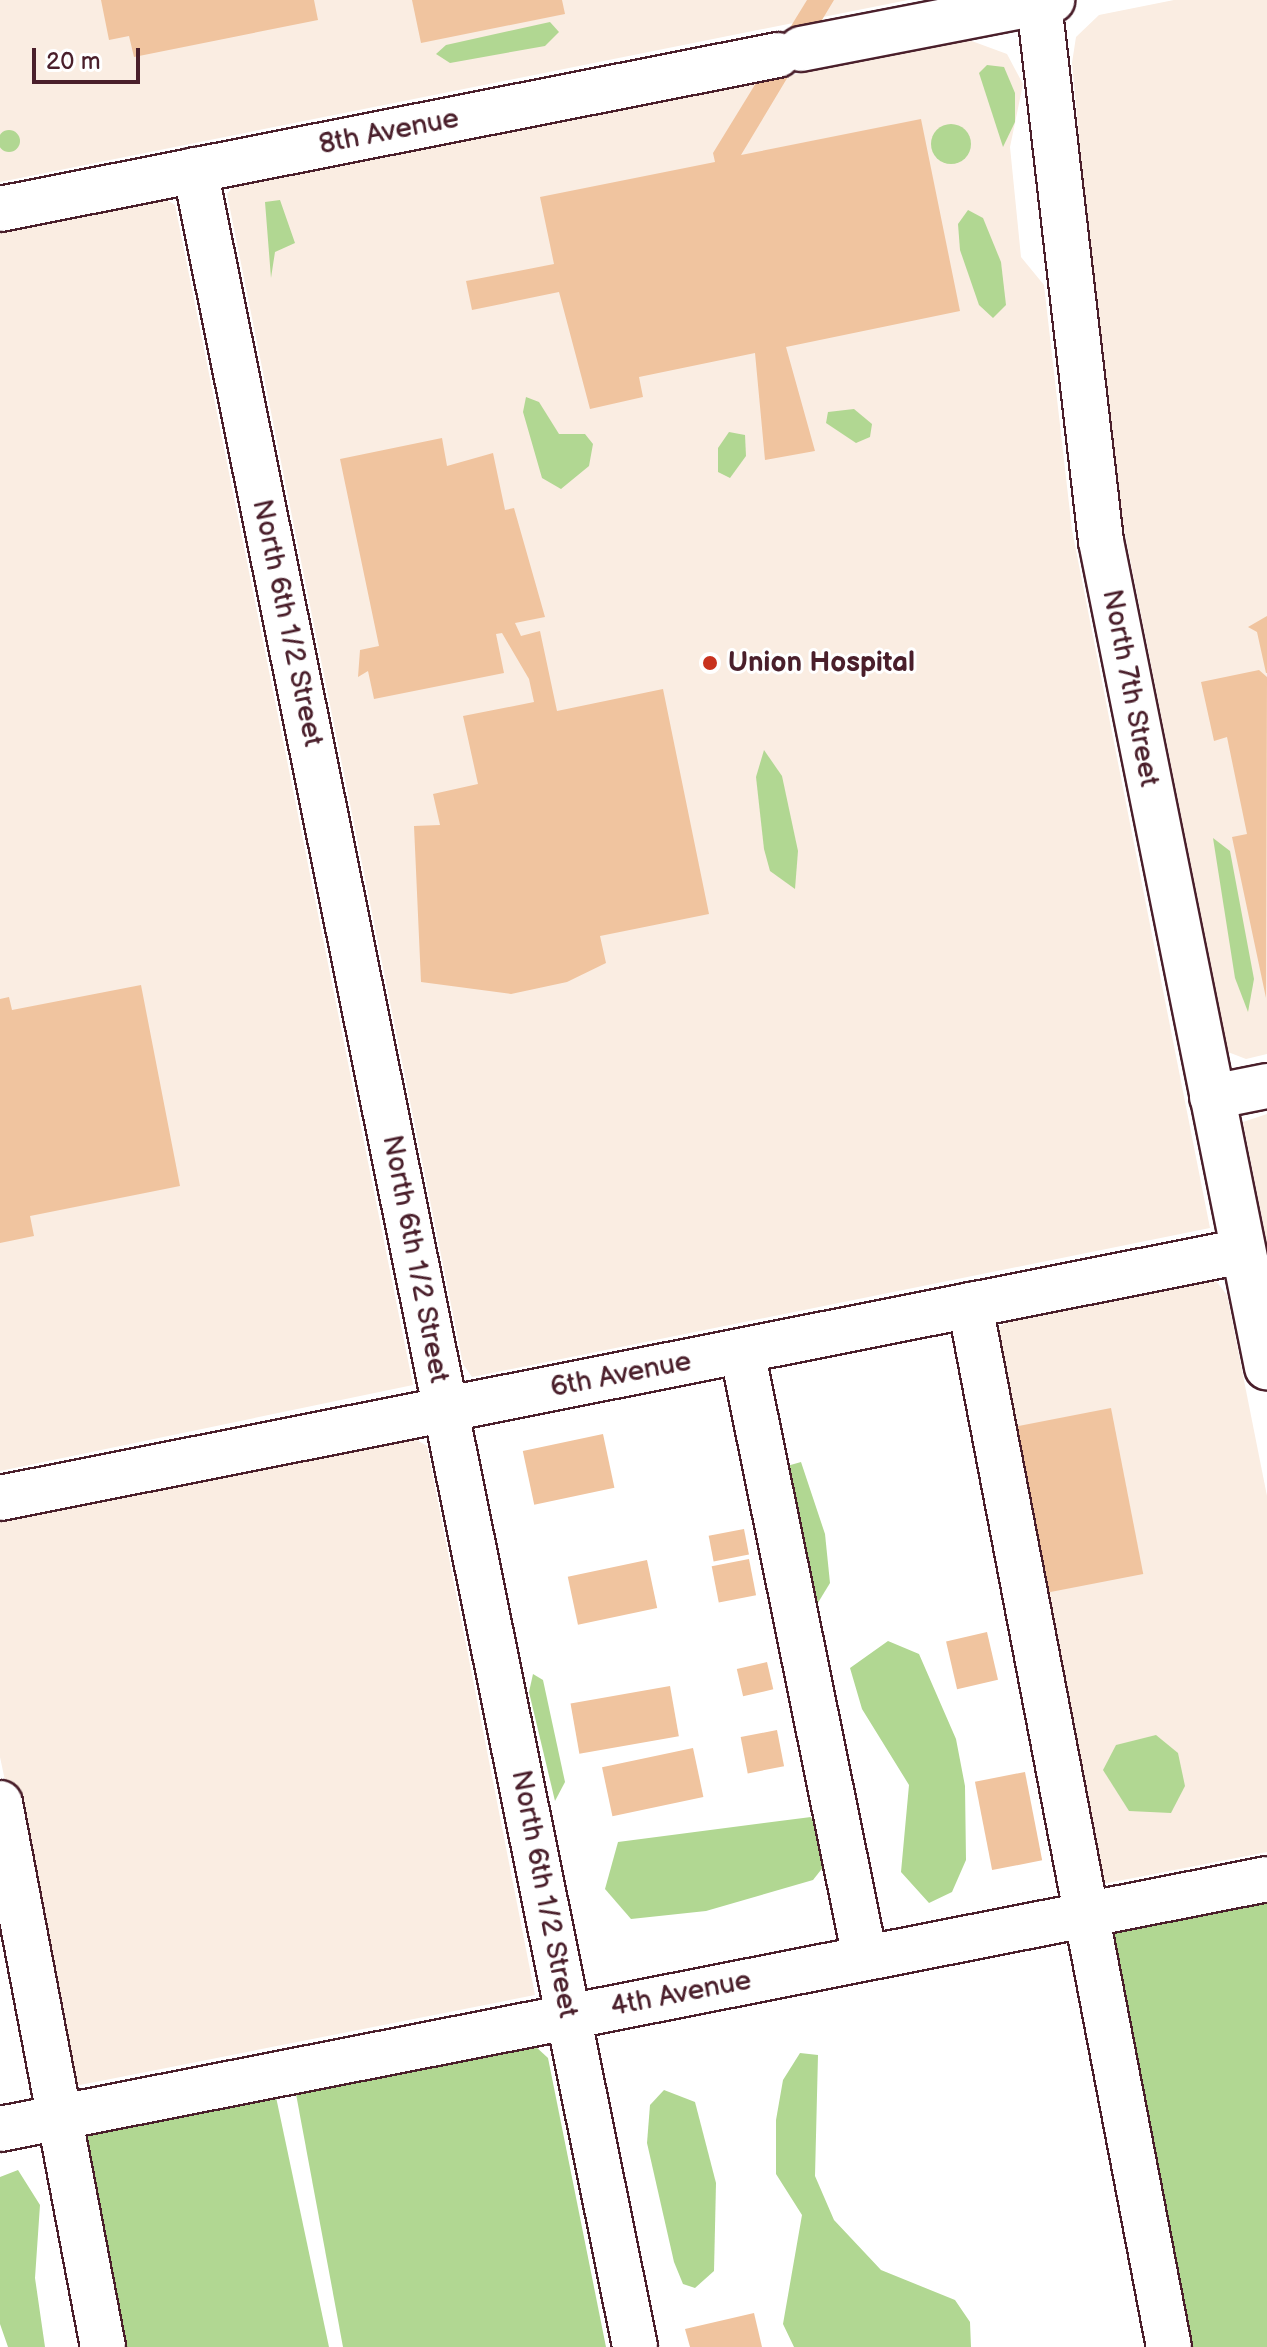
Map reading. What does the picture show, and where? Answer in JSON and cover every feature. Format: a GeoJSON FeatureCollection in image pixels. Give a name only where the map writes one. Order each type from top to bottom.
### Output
{"type":"FeatureCollection","features":[{"type":"Feature","properties":{"kind":"street","name":"8th Avenue"},"geometry":{"type":"LineString","coordinates":[[0,209],[1045,1]]}},
{"type":"Feature","properties":{"kind":"street","name":"North 7th Street"},"geometry":{"type":"LineString","coordinates":[[1045,1],[1093,493],[1267,1367]]}},
{"type":"Feature","properties":{"kind":"street","name":"North 6th 1/2 Street"},"geometry":{"type":"LineString","coordinates":[[195,170],[635,2347]]}},
{"type":"Feature","properties":{"kind":"street"},"geometry":{"type":"LineString","coordinates":[[1212,1097],[1267,1086]]}},
{"type":"Feature","properties":{"kind":"street","name":"6th Avenue"},"geometry":{"type":"LineString","coordinates":[[0,1498],[1243,1251]]}},
{"type":"Feature","properties":{"kind":"street"},"geometry":{"type":"LineString","coordinates":[[970,1305],[1083,1915],[1169,2347]]}},
{"type":"Feature","properties":{"kind":"street"},"geometry":{"type":"LineString","coordinates":[[742,1351],[865,1958]]}},
{"type":"Feature","properties":{"kind":"street"},"geometry":{"type":"LineString","coordinates":[[0,1803],[103,2347]]}},
{"type":"Feature","properties":{"kind":"street","name":"4th Avenue"},"geometry":{"type":"LineString","coordinates":[[0,2129],[1267,1879]]}},
{"type":"Feature","properties":{"kind":"shaded area"},"geometry":{"type":"Polygon","coordinates":[[[0,0],[908,0],[0,182],[0,0]]]}},
{"type":"Feature","properties":{"kind":"shaded area"},"geometry":{"type":"Polygon","coordinates":[[[1174,0],[1267,0],[1267,1054],[1246,1059],[1228,1052],[1109,453],[1072,63],[1076,37],[1099,15],[1174,0]]]}},
{"type":"Feature","properties":{"kind":"shaded area","name":"Union Hospital"},"geometry":{"type":"Polygon","coordinates":[[[969,40],[1007,54],[1023,84],[1010,147],[1021,257],[1044,285],[1072,530],[1210,1228],[472,1377],[463,1364],[227,194],[234,186],[969,40]]]}},
{"type":"Feature","properties":{"kind":"shaded area"},"geometry":{"type":"Polygon","coordinates":[[[167,200],[175,205],[413,1385],[0,1471],[0,233],[167,200]]]}},
{"type":"Feature","properties":{"kind":"shaded area"},"geometry":{"type":"Polygon","coordinates":[[[1267,1114],[1267,1244],[1243,1122],[1267,1114]]]}},
{"type":"Feature","properties":{"kind":"shaded area"},"geometry":{"type":"Polygon","coordinates":[[[1216,1281],[1227,1295],[1267,1496],[1267,1852],[1092,1886],[993,1333],[1007,1321],[1216,1281]]]}},
{"type":"Feature","properties":{"kind":"shaded area"},"geometry":{"type":"Polygon","coordinates":[[[415,1439],[427,1446],[535,1995],[70,2087],[0,1757],[0,1521],[415,1439]]]}},
{"type":"Feature","properties":{"kind":"green space"},"geometry":{"type":"Polygon","coordinates":[[[550,22],[559,32],[545,46],[450,63],[436,54],[446,45],[550,22]]]}},
{"type":"Feature","properties":{"kind":"green space"},"geometry":{"type":"Polygon","coordinates":[[[987,65],[1004,67],[1015,93],[1015,122],[1003,147],[979,73],[987,65]]]}},
{"type":"Feature","properties":{"kind":"green space"},"geometry":{"type":"Polygon","coordinates":[[[951,124],[965,130],[971,144],[965,158],[951,164],[937,158],[931,144],[937,130],[951,124]]]}},
{"type":"Feature","properties":{"kind":"green space"},"geometry":{"type":"Polygon","coordinates":[[[9,130],[17,133],[20,141],[17,149],[9,152],[1,149],[-2,141],[1,133],[9,130]]]}},
{"type":"Feature","properties":{"kind":"green space"},"geometry":{"type":"Polygon","coordinates":[[[280,200],[295,243],[275,252],[271,278],[265,202],[280,200]]]}},
{"type":"Feature","properties":{"kind":"green space"},"geometry":{"type":"Polygon","coordinates":[[[968,210],[983,218],[1001,262],[1006,305],[993,318],[979,305],[960,250],[958,224],[968,210]]]}},
{"type":"Feature","properties":{"kind":"green space"},"geometry":{"type":"Polygon","coordinates":[[[526,397],[539,402],[559,434],[585,434],[593,444],[589,466],[561,489],[542,478],[523,412],[526,397]]]}},
{"type":"Feature","properties":{"kind":"green space"},"geometry":{"type":"Polygon","coordinates":[[[854,409],[872,424],[870,437],[856,443],[826,423],[828,412],[854,409]]]}},
{"type":"Feature","properties":{"kind":"green space"},"geometry":{"type":"Polygon","coordinates":[[[729,432],[745,435],[746,456],[730,478],[718,472],[718,448],[729,432]]]}},
{"type":"Feature","properties":{"kind":"green space"},"geometry":{"type":"Polygon","coordinates":[[[764,750],[782,776],[798,851],[795,889],[770,871],[764,849],[756,777],[764,750]]]}},
{"type":"Feature","properties":{"kind":"green space"},"geometry":{"type":"Polygon","coordinates":[[[1213,838],[1230,851],[1254,979],[1248,1012],[1235,978],[1213,838]]]}},
{"type":"Feature","properties":{"kind":"green space"},"geometry":{"type":"Polygon","coordinates":[[[801,1462],[825,1534],[830,1583],[816,1606],[780,1468],[801,1462]]]}},
{"type":"Feature","properties":{"kind":"green space"},"geometry":{"type":"Polygon","coordinates":[[[888,1641],[919,1654],[956,1739],[965,1786],[966,1860],[952,1892],[929,1903],[901,1872],[909,1785],[862,1709],[850,1668],[888,1641]]]}},
{"type":"Feature","properties":{"kind":"green space"},"geometry":{"type":"Polygon","coordinates":[[[533,1674],[543,1680],[565,1782],[555,1801],[529,1692],[533,1674]]]}},
{"type":"Feature","properties":{"kind":"green space"},"geometry":{"type":"Polygon","coordinates":[[[1156,1735],[1178,1753],[1185,1786],[1171,1813],[1129,1811],[1103,1770],[1116,1745],[1156,1735]]]}},
{"type":"Feature","properties":{"kind":"green space"},"geometry":{"type":"Polygon","coordinates":[[[811,1817],[828,1861],[813,1880],[706,1911],[631,1919],[605,1889],[618,1842],[811,1817]]]}},
{"type":"Feature","properties":{"kind":"green space"},"geometry":{"type":"Polygon","coordinates":[[[1267,1901],[1267,2347],[1177,2347],[1103,1935],[1267,1901]]]}},
{"type":"Feature","properties":{"kind":"green space"},"geometry":{"type":"Polygon","coordinates":[[[535,2046],[548,2058],[606,2347],[343,2347],[296,2094],[535,2046]]]}},
{"type":"Feature","properties":{"kind":"green space"},"geometry":{"type":"Polygon","coordinates":[[[800,2053],[818,2055],[815,2176],[834,2220],[881,2270],[955,2300],[970,2322],[971,2347],[794,2347],[783,2324],[802,2215],[776,2174],[776,2120],[783,2080],[800,2053]]]}},
{"type":"Feature","properties":{"kind":"green space"},"geometry":{"type":"Polygon","coordinates":[[[664,2090],[695,2102],[716,2183],[714,2271],[695,2288],[683,2284],[674,2262],[647,2143],[650,2105],[664,2090]]]}},
{"type":"Feature","properties":{"kind":"green space"},"geometry":{"type":"Polygon","coordinates":[[[276,2097],[329,2347],[111,2347],[85,2134],[276,2097]]]}},
{"type":"Feature","properties":{"kind":"green space"},"geometry":{"type":"Polygon","coordinates":[[[18,2170],[40,2205],[35,2278],[45,2347],[8,2347],[0,2324],[0,2177],[18,2170]]]}},
{"type":"Feature","properties":{"kind":"building"},"geometry":{"type":"Polygon","coordinates":[[[101,0],[314,0],[318,20],[134,57],[129,36],[109,40],[101,0]]]}},
{"type":"Feature","properties":{"kind":"building"},"geometry":{"type":"Polygon","coordinates":[[[412,0],[562,0],[565,14],[421,43],[412,0]]]}},
{"type":"Feature","properties":{"kind":"building"},"geometry":{"type":"Polygon","coordinates":[[[807,0],[834,0],[741,155],[921,119],[960,311],[786,347],[815,451],[765,460],[755,353],[639,377],[643,397],[590,409],[559,292],[472,310],[466,281],[554,264],[540,197],[715,162],[713,153],[807,0]]]}},
{"type":"Feature","properties":{"kind":"building"},"geometry":{"type":"Polygon","coordinates":[[[442,438],[447,466],[493,453],[505,510],[514,508],[545,617],[515,623],[521,636],[540,631],[557,711],[663,689],[709,914],[600,936],[606,963],[567,982],[511,994],[421,982],[414,826],[440,825],[433,794],[478,784],[463,716],[534,702],[529,679],[502,633],[496,634],[504,673],[374,699],[368,671],[358,677],[360,650],[379,646],[340,459],[442,438]]]}},
{"type":"Feature","properties":{"kind":"building"},"geometry":{"type":"Polygon","coordinates":[[[1267,616],[1266,673],[1257,632],[1248,627],[1267,616]]]}},
{"type":"Feature","properties":{"kind":"building"},"geometry":{"type":"Polygon","coordinates":[[[1259,670],[1267,677],[1266,998],[1232,837],[1247,834],[1227,737],[1214,741],[1201,682],[1259,670]]]}},
{"type":"Feature","properties":{"kind":"building"},"geometry":{"type":"Polygon","coordinates":[[[141,985],[180,1186],[30,1216],[34,1236],[0,1243],[0,999],[9,997],[12,1010],[141,985]]]}},
{"type":"Feature","properties":{"kind":"building"},"geometry":{"type":"Polygon","coordinates":[[[1111,1408],[1143,1574],[1044,1593],[1012,1427],[1111,1408]]]}},
{"type":"Feature","properties":{"kind":"building"},"geometry":{"type":"Polygon","coordinates":[[[603,1434],[614,1488],[534,1505],[523,1451],[603,1434]]]}},
{"type":"Feature","properties":{"kind":"building"},"geometry":{"type":"Polygon","coordinates":[[[744,1529],[749,1555],[714,1561],[709,1536],[744,1529]]]}},
{"type":"Feature","properties":{"kind":"building"},"geometry":{"type":"Polygon","coordinates":[[[749,1559],[756,1595],[719,1603],[712,1566],[749,1559]]]}},
{"type":"Feature","properties":{"kind":"building"},"geometry":{"type":"Polygon","coordinates":[[[647,1560],[657,1608],[578,1625],[568,1577],[647,1560]]]}},
{"type":"Feature","properties":{"kind":"building"},"geometry":{"type":"Polygon","coordinates":[[[987,1632],[998,1680],[957,1689],[946,1641],[987,1632]]]}},
{"type":"Feature","properties":{"kind":"building"},"geometry":{"type":"Polygon","coordinates":[[[767,1662],[773,1689],[743,1696],[737,1669],[767,1662]]]}},
{"type":"Feature","properties":{"kind":"building"},"geometry":{"type":"Polygon","coordinates":[[[670,1686],[679,1736],[579,1754],[571,1704],[670,1686]]]}},
{"type":"Feature","properties":{"kind":"building"},"geometry":{"type":"Polygon","coordinates":[[[777,1730],[784,1766],[748,1773],[741,1737],[777,1730]]]}},
{"type":"Feature","properties":{"kind":"building"},"geometry":{"type":"Polygon","coordinates":[[[693,1748],[703,1797],[612,1816],[602,1767],[693,1748]]]}},
{"type":"Feature","properties":{"kind":"building"},"geometry":{"type":"Polygon","coordinates":[[[1025,1772],[1042,1860],[992,1870],[975,1782],[1025,1772]]]}},
{"type":"Feature","properties":{"kind":"building"},"geometry":{"type":"Polygon","coordinates":[[[754,2313],[762,2347],[690,2347],[685,2329],[754,2313]]]}},
{"type":"Feature","properties":{"kind":"place","name":"Union Hospital"},"geometry":{"type":"Point","coordinates":[710,663]}}]}
